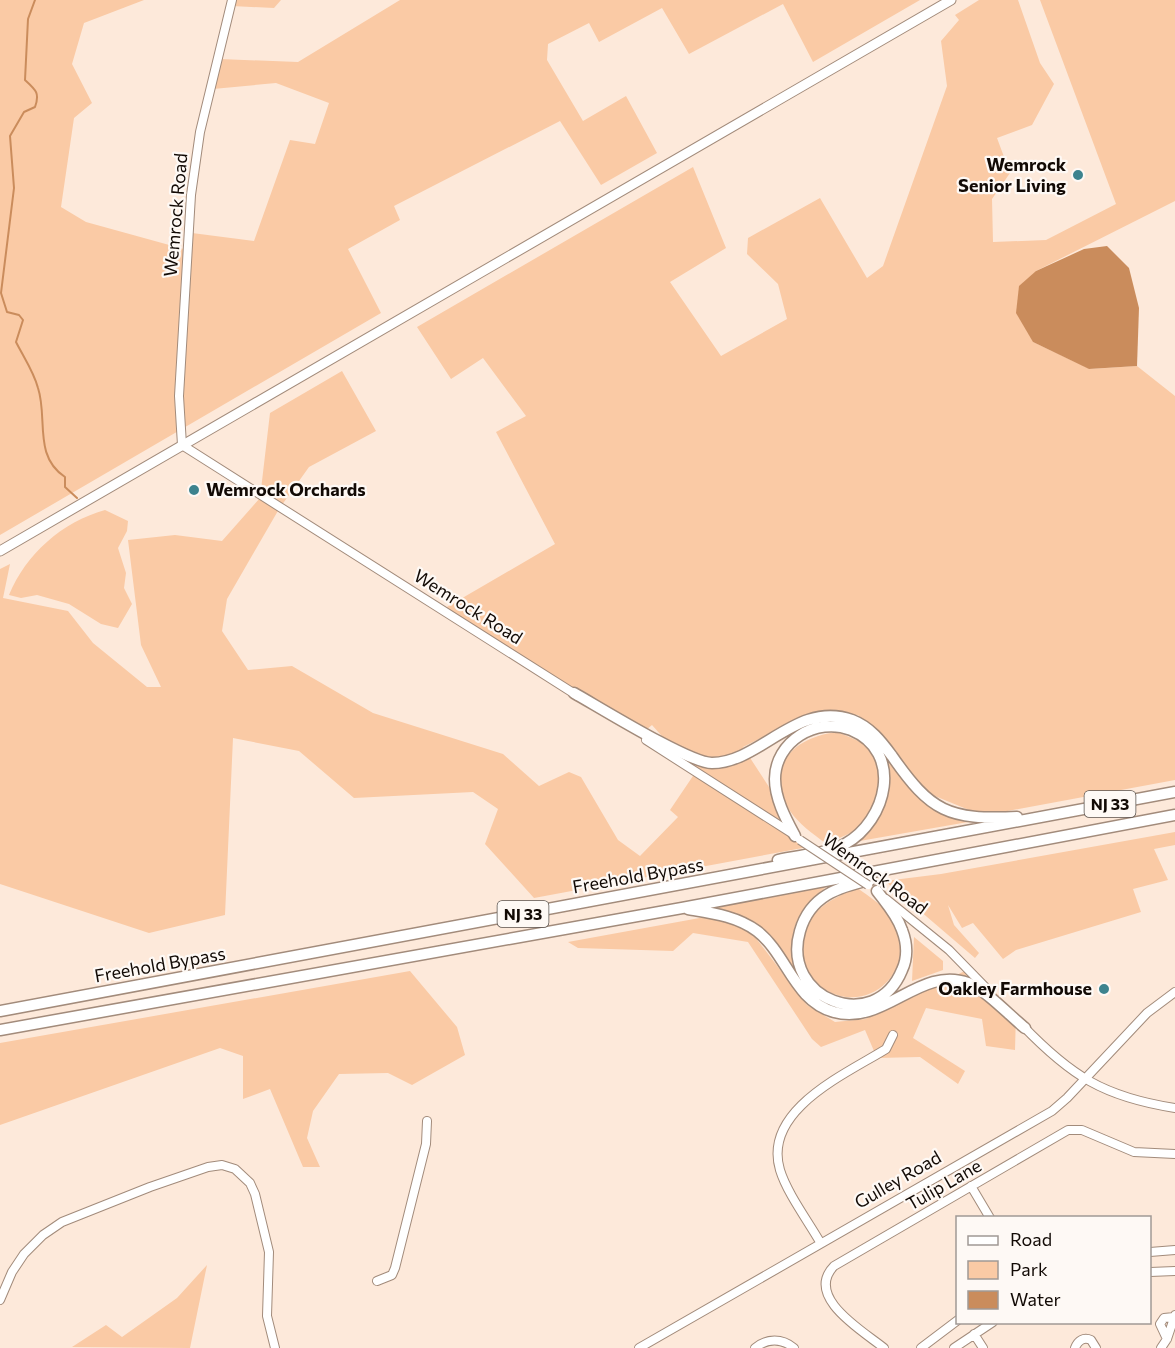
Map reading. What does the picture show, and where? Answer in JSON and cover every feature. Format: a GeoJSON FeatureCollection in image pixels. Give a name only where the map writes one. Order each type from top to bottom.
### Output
{"type":"FeatureCollection","features":[{"type":"Feature","properties":{"kind":"highway"},"geometry":{"type":"LineString","coordinates":[[574,693],[685,754],[708,763],[729,760],[812,719],[833,716],[848,718],[874,733],[915,790],[937,806],[982,818],[1045,816]]}},
{"type":"Feature","properties":{"kind":"highway"},"geometry":{"type":"LineString","coordinates":[[695,882],[843,845],[865,828],[882,802],[884,773],[876,752],[854,731],[836,726],[817,728],[798,736],[783,752],[778,764],[776,783],[784,816],[797,838]]}},
{"type":"Feature","properties":{"kind":"highway","name":"Freehold Bypass"},"geometry":{"type":"LineString","coordinates":[[0,1011],[1175,792]]}},
{"type":"Feature","properties":{"kind":"highway","name":"Freehold Bypass"},"geometry":{"type":"LineString","coordinates":[[0,1030],[682,908],[1175,815]]}},
{"type":"Feature","properties":{"kind":"highway"},"geometry":{"type":"LineString","coordinates":[[873,888],[897,919],[904,935],[906,951],[901,974],[887,991],[870,1002],[850,1005],[831,1000],[810,985],[801,970],[798,958],[798,942],[803,921],[811,908],[824,895],[860,882],[1025,843]]}},
{"type":"Feature","properties":{"kind":"highway"},"geometry":{"type":"LineString","coordinates":[[682,908],[727,916],[758,932],[803,992],[826,1010],[844,1014],[863,1014],[933,982],[958,980],[976,987],[1025,1028]]}},
{"type":"Feature","properties":{"kind":"main road"},"geometry":{"type":"LineString","coordinates":[[0,551],[951,0]]}},
{"type":"Feature","properties":{"kind":"street","name":"Wemrock Road"},"geometry":{"type":"LineString","coordinates":[[232,0],[200,132],[191,195],[179,396],[182,445],[574,693],[873,888],[949,950],[1055,1057],[1085,1080]]}},
{"type":"Feature","properties":{"kind":"street","name":"Gulley Road"},"geometry":{"type":"LineString","coordinates":[[639,1348],[820,1242],[1032,1123],[1061,1104],[1146,1013],[1175,992]]}},
{"type":"Feature","properties":{"kind":"street"},"geometry":{"type":"LineString","coordinates":[[820,1242],[780,1171],[777,1152],[782,1130],[794,1112],[809,1098],[886,1048],[893,1035]]}},
{"type":"Feature","properties":{"kind":"street"},"geometry":{"type":"LineString","coordinates":[[1085,1080],[1129,1099],[1175,1108]]}},
{"type":"Feature","properties":{"kind":"street"},"geometry":{"type":"LineString","coordinates":[[377,1281],[392,1275],[395,1268],[426,1144],[427,1121]]}},
{"type":"Feature","properties":{"kind":"street","name":"Tulip Lane"},"geometry":{"type":"LineString","coordinates":[[884,1348],[831,1303],[825,1286],[834,1266],[1062,1132],[1073,1129],[1082,1130],[1134,1152],[1175,1154]]}},
{"type":"Feature","properties":{"kind":"street"},"geometry":{"type":"LineString","coordinates":[[0,1300],[12,1272],[24,1254],[43,1235],[62,1222],[150,1187],[208,1167],[222,1165],[235,1169],[250,1183],[255,1194],[268,1252],[267,1316],[275,1348]]}},
{"type":"Feature","properties":{"kind":"street"},"geometry":{"type":"LineString","coordinates":[[971,1186],[989,1216]]}},
{"type":"Feature","properties":{"kind":"street"},"geometry":{"type":"LineString","coordinates":[[1151,1252],[1175,1250]]}},
{"type":"Feature","properties":{"kind":"street"},"geometry":{"type":"LineString","coordinates":[[1151,1272],[1175,1271]]}},
{"type":"Feature","properties":{"kind":"street"},"geometry":{"type":"LineString","coordinates":[[1161,1348],[1167,1339],[1160,1324],[1164,1318],[1175,1316]]}},
{"type":"Feature","properties":{"kind":"street"},"geometry":{"type":"LineString","coordinates":[[921,1348],[956,1321]]}},
{"type":"Feature","properties":{"kind":"street"},"geometry":{"type":"LineString","coordinates":[[954,1348],[991,1324]]}},
{"type":"Feature","properties":{"kind":"street"},"geometry":{"type":"LineString","coordinates":[[974,1334],[983,1348]]}},
{"type":"Feature","properties":{"kind":"street"},"geometry":{"type":"LineString","coordinates":[[1075,1348],[1078,1342],[1085,1339],[1091,1340],[1096,1348]]}},
{"type":"Feature","properties":{"kind":"street"},"geometry":{"type":"LineString","coordinates":[[755,1348],[772,1340],[783,1341],[794,1348]]}},
{"type":"Feature","properties":{"kind":"green space"},"geometry":{"type":"Polygon","coordinates":[[[0,0],[144,0],[84,23],[72,64],[92,103],[74,118],[61,207],[86,222],[191,251],[192,233],[254,241],[290,140],[315,144],[329,103],[276,83],[213,89],[220,59],[298,62],[400,0],[920,0],[813,62],[783,4],[689,54],[662,8],[599,42],[589,23],[548,44],[547,60],[583,121],[626,96],[657,153],[601,185],[560,121],[394,206],[400,220],[348,249],[381,313],[0,535],[0,0]]]}},
{"type":"Feature","properties":{"kind":"green space"},"geometry":{"type":"Polygon","coordinates":[[[233,0],[281,0],[274,8],[232,6],[233,0]]]}},
{"type":"Feature","properties":{"kind":"green space"},"geometry":{"type":"Polygon","coordinates":[[[979,0],[1018,0],[1040,63],[1054,84],[1032,125],[997,138],[1010,173],[992,199],[993,242],[1046,240],[1116,204],[1040,0],[1175,0],[1175,201],[1036,271],[1033,342],[1090,369],[1137,366],[1175,396],[1175,780],[997,813],[974,812],[925,792],[858,715],[813,712],[743,747],[808,847],[534,898],[485,844],[498,809],[473,792],[354,798],[299,751],[233,738],[225,915],[149,933],[0,884],[0,569],[10,564],[3,598],[68,611],[93,643],[147,687],[161,687],[141,645],[128,540],[175,535],[222,541],[260,498],[270,413],[342,371],[376,431],[309,467],[279,509],[227,599],[222,631],[248,670],[292,666],[373,713],[503,754],[539,786],[569,772],[581,777],[618,840],[640,856],[678,817],[670,810],[695,773],[652,725],[640,735],[440,611],[555,544],[496,432],[526,416],[483,358],[451,379],[417,327],[693,167],[726,248],[670,282],[721,356],[787,319],[778,284],[747,254],[748,238],[820,198],[867,278],[883,266],[947,86],[941,41],[959,20],[955,15],[979,0]]]}},
{"type":"Feature","properties":{"kind":"green space"},"geometry":{"type":"Polygon","coordinates":[[[105,510],[128,521],[127,531],[118,548],[126,573],[124,588],[132,604],[118,628],[101,624],[69,604],[37,595],[21,598],[9,595],[25,566],[47,542],[74,523],[105,510]]]}},
{"type":"Feature","properties":{"kind":"green space"},"geometry":{"type":"Polygon","coordinates":[[[837,732],[857,740],[874,756],[878,767],[878,790],[870,813],[855,830],[825,843],[790,811],[782,795],[779,781],[781,768],[796,748],[808,740],[837,732]]]}},
{"type":"Feature","properties":{"kind":"green space"},"geometry":{"type":"Polygon","coordinates":[[[884,754],[918,797],[939,811],[968,822],[854,842],[874,821],[885,803],[888,783],[884,754]]]}},
{"type":"Feature","properties":{"kind":"green space"},"geometry":{"type":"Polygon","coordinates":[[[1175,832],[1175,845],[1154,849],[1168,880],[1133,889],[1141,912],[1016,950],[1003,959],[973,923],[962,928],[948,905],[954,925],[979,953],[975,958],[885,881],[941,874],[1175,832]]]}},
{"type":"Feature","properties":{"kind":"green space"},"geometry":{"type":"Polygon","coordinates":[[[831,883],[809,903],[796,922],[792,945],[797,975],[769,940],[752,924],[727,912],[710,908],[831,883]]]}},
{"type":"Feature","properties":{"kind":"green space"},"geometry":{"type":"Polygon","coordinates":[[[857,888],[883,908],[894,920],[900,934],[901,951],[890,979],[879,989],[866,995],[851,997],[836,995],[816,983],[806,968],[803,950],[805,932],[814,915],[829,902],[857,888]]]}},
{"type":"Feature","properties":{"kind":"green space"},"geometry":{"type":"Polygon","coordinates":[[[727,913],[752,933],[807,1005],[835,1022],[865,1019],[971,968],[1016,1013],[1015,1050],[986,1046],[982,1019],[926,1008],[913,1038],[965,1071],[958,1084],[920,1057],[877,1058],[865,1030],[821,1047],[812,1039],[748,942],[693,933],[673,951],[578,948],[568,942],[727,913]]]}},
{"type":"Feature","properties":{"kind":"green space"},"geometry":{"type":"Polygon","coordinates":[[[914,937],[943,961],[943,970],[912,981],[914,937]]]}},
{"type":"Feature","properties":{"kind":"green space"},"geometry":{"type":"Polygon","coordinates":[[[410,971],[457,1027],[465,1055],[412,1085],[388,1073],[339,1074],[313,1111],[307,1138],[320,1167],[303,1167],[270,1089],[243,1099],[243,1056],[220,1048],[0,1125],[0,1043],[410,971]]]}},
{"type":"Feature","properties":{"kind":"green space"},"geometry":{"type":"Polygon","coordinates":[[[207,1265],[190,1348],[72,1347],[106,1325],[122,1337],[177,1298],[207,1265]]]}},
{"type":"Feature","properties":{"kind":"water"},"geometry":{"type":"Polygon","coordinates":[[[1107,246],[1129,268],[1139,308],[1137,366],[1089,369],[1033,342],[1016,313],[1019,286],[1036,271],[1084,249],[1107,246]]]}},
{"type":"Feature","properties":{"kind":"waterway"},"geometry":{"type":"LineString","coordinates":[[35,0],[28,19],[25,80],[34,89],[37,98],[35,107],[24,112],[10,136],[14,188],[1,293],[7,312],[19,315],[23,320],[16,342],[38,388],[45,448],[55,468],[65,477],[65,487],[77,498]]}},
{"type":"Feature","properties":{"kind":"place","name":"Wemrock Senior Living"},"geometry":{"type":"Point","coordinates":[1078,175]}},
{"type":"Feature","properties":{"kind":"place","name":"Wemrock Orchards"},"geometry":{"type":"Point","coordinates":[194,490]}},
{"type":"Feature","properties":{"kind":"place","name":"Oakley Farmhouse"},"geometry":{"type":"Point","coordinates":[1104,989]}}]}
